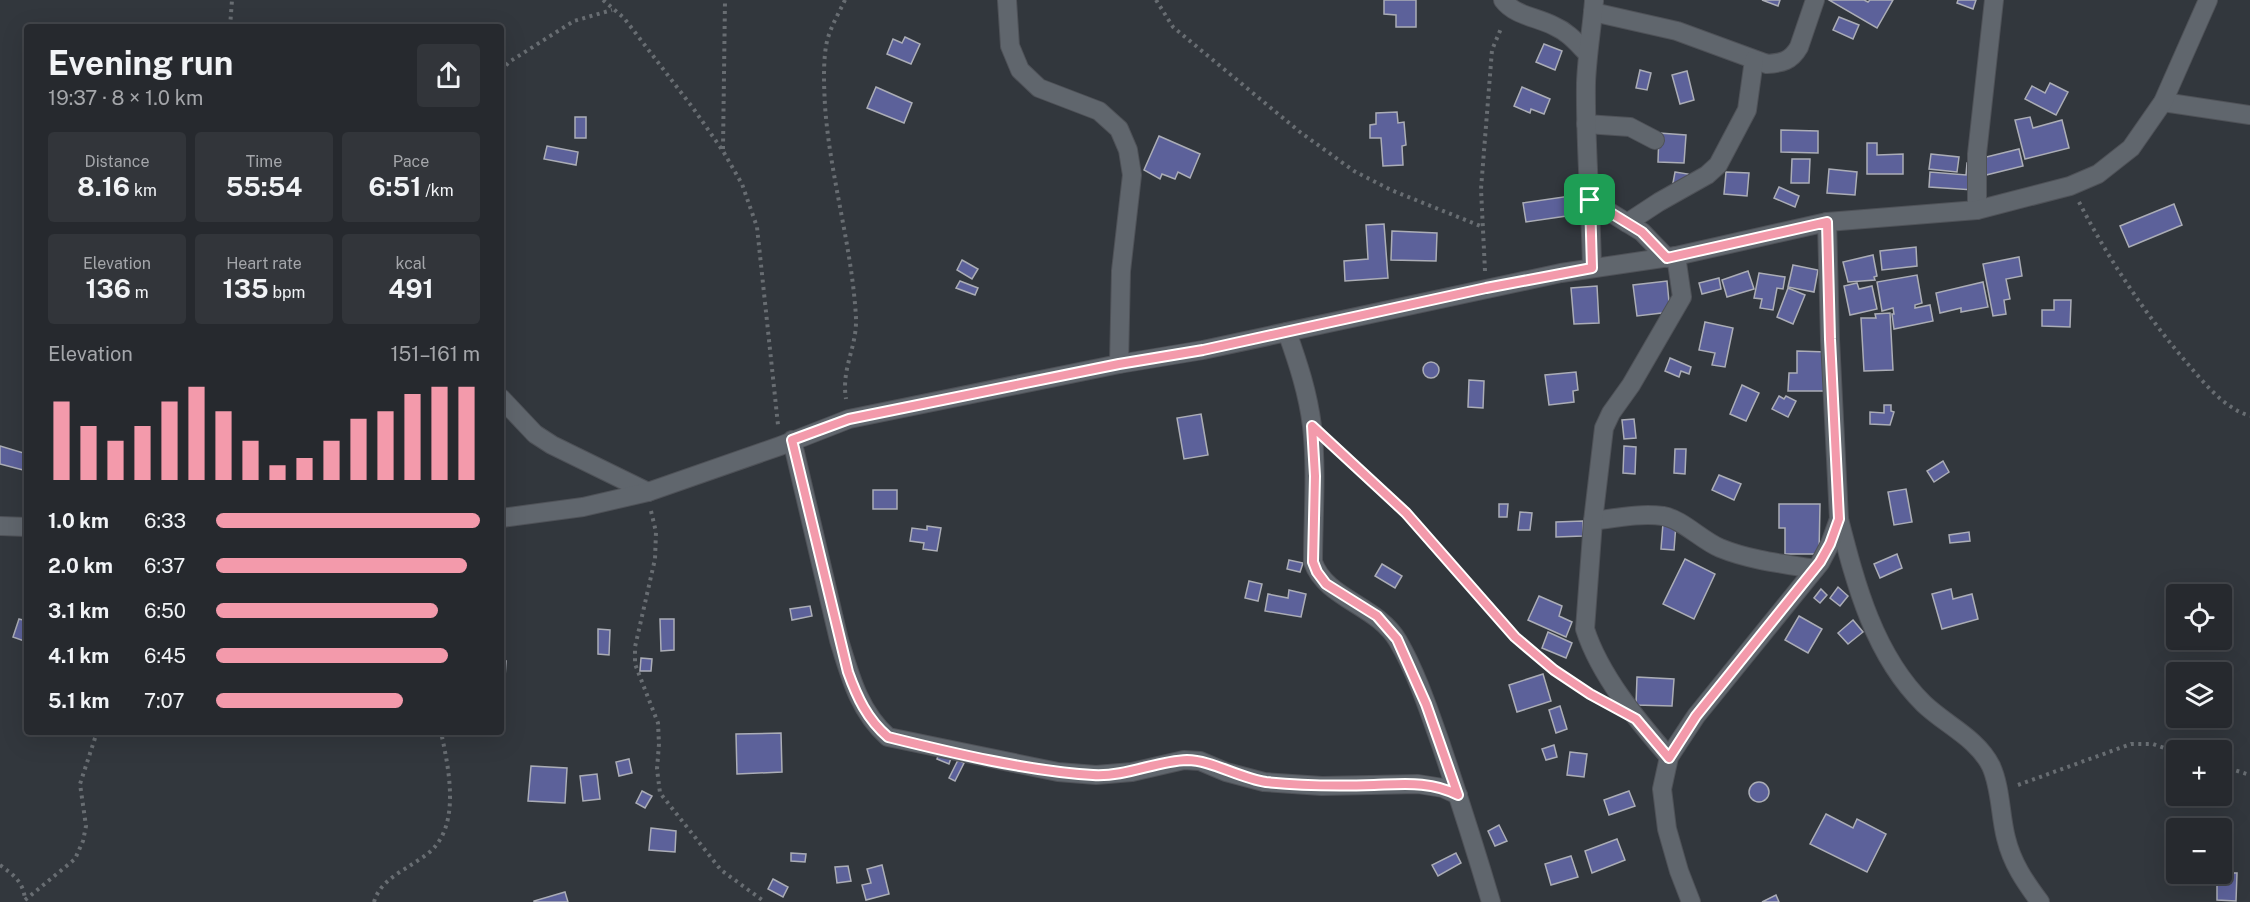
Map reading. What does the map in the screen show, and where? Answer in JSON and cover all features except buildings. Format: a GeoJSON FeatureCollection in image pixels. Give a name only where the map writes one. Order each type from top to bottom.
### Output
{"type":"FeatureCollection","features":[{"type":"Feature","properties":{"kind":"street"},"geometry":{"type":"LineString","coordinates":[[1007,0],[1010,45],[1020,70],[1039,87],[1099,111],[1119,129],[1128,150],[1132,175],[1121,271],[1119,364]]}},
{"type":"Feature","properties":{"kind":"street"},"geometry":{"type":"LineString","coordinates":[[1592,268],[1586,124],[1587,53],[1594,6],[1677,31],[1767,64],[1780,63],[1795,54],[1800,47],[1815,0]]}},
{"type":"Feature","properties":{"kind":"street"},"geometry":{"type":"LineString","coordinates":[[1977,210],[1977,154],[1994,0]]}},
{"type":"Feature","properties":{"kind":"street"},"geometry":{"type":"LineString","coordinates":[[504,518],[584,507],[648,492],[849,419],[1119,364],[1203,350],[1486,288],[1592,268],[1671,257],[1827,222],[1977,210],[2070,186],[2098,174],[2131,148],[2163,102],[2208,0]]}},
{"type":"Feature","properties":{"kind":"street"},"geometry":{"type":"LineString","coordinates":[[1506,4],[1561,30],[1587,53]]}},
{"type":"Feature","properties":{"kind":"street"},"geometry":{"type":"LineString","coordinates":[[1627,223],[1707,175],[1718,165],[1747,110],[1754,60]]}},
{"type":"Feature","properties":{"kind":"street"},"geometry":{"type":"LineString","coordinates":[[2163,102],[2250,115]]}},
{"type":"Feature","properties":{"kind":"street"},"geometry":{"type":"LineString","coordinates":[[1586,124],[1630,127],[1655,140]]}},
{"type":"Feature","properties":{"kind":"street"},"geometry":{"type":"LineString","coordinates":[[1590,200],[1649,237],[1671,257],[1682,297],[1604,428],[1593,521],[1585,629],[1590,643],[1636,719],[1669,758]]}},
{"type":"Feature","properties":{"kind":"street"},"geometry":{"type":"LineString","coordinates":[[1827,222],[1839,519],[1857,589],[1881,645],[1898,675],[1925,705],[1960,731],[1980,751],[1991,767],[2006,839],[2014,864],[2040,902]]}},
{"type":"Feature","properties":{"kind":"street"},"geometry":{"type":"LineString","coordinates":[[1287,332],[1304,381],[1312,426],[1315,476],[1313,562],[1326,584],[1377,616],[1397,639],[1426,704],[1458,795],[1491,902]]}},
{"type":"Feature","properties":{"kind":"street"},"geometry":{"type":"LineString","coordinates":[[504,401],[535,434],[552,446],[648,492]]}},
{"type":"Feature","properties":{"kind":"street"},"geometry":{"type":"LineString","coordinates":[[786,443],[848,672],[856,695],[868,716],[875,726],[888,737],[1058,772],[1096,775],[1132,772],[1184,760],[1200,761],[1226,772],[1264,782],[1322,786],[1418,784],[1443,788],[1458,795]]}},
{"type":"Feature","properties":{"kind":"street"},"geometry":{"type":"LineString","coordinates":[[1593,521],[1664,516],[1682,524],[1702,540],[1731,553],[1815,569]]}},
{"type":"Feature","properties":{"kind":"street"},"geometry":{"type":"LineString","coordinates":[[1691,902],[1678,871],[1667,829],[1662,789],[1669,758],[1696,716],[1815,569],[1830,544],[1839,519]]}},
{"type":"Feature","properties":{"kind":"street"},"geometry":{"type":"LineString","coordinates":[[0,526],[24,527]]}},
{"type":"Feature","properties":{"kind":"path"},"geometry":{"type":"LineString","coordinates":[[230,24],[232,0]]}},
{"type":"Feature","properties":{"kind":"path"},"geometry":{"type":"LineString","coordinates":[[603,0],[624,18],[723,151],[742,184],[757,227],[786,443]]}},
{"type":"Feature","properties":{"kind":"path"},"geometry":{"type":"LineString","coordinates":[[723,151],[725,0]]}},
{"type":"Feature","properties":{"kind":"path"},"geometry":{"type":"LineString","coordinates":[[845,0],[833,24],[826,46],[824,82],[827,141],[851,270],[856,320],[854,347],[844,374],[849,419]]}},
{"type":"Feature","properties":{"kind":"path"},"geometry":{"type":"LineString","coordinates":[[1155,0],[1173,27],[1300,132],[1354,171],[1391,190],[1483,227]]}},
{"type":"Feature","properties":{"kind":"path"},"geometry":{"type":"LineString","coordinates":[[1486,288],[1480,189],[1492,50],[1506,4]]}},
{"type":"Feature","properties":{"kind":"path"},"geometry":{"type":"LineString","coordinates":[[504,68],[509,62],[574,21],[613,9]]}},
{"type":"Feature","properties":{"kind":"path"},"geometry":{"type":"LineString","coordinates":[[2070,186],[2105,252],[2163,335],[2209,389],[2238,412],[2250,416]]}},
{"type":"Feature","properties":{"kind":"path"},"geometry":{"type":"LineString","coordinates":[[1312,426],[1406,513],[1515,637],[1554,670],[1599,699]]}},
{"type":"Feature","properties":{"kind":"path"},"geometry":{"type":"LineString","coordinates":[[648,492],[656,532],[655,559],[637,639],[635,664],[658,723],[660,744],[657,769],[660,793],[721,870],[765,902]]}},
{"type":"Feature","properties":{"kind":"path"},"geometry":{"type":"LineString","coordinates":[[25,901],[75,859],[83,841],[86,825],[80,784],[96,735]]}},
{"type":"Feature","properties":{"kind":"path"},"geometry":{"type":"LineString","coordinates":[[374,902],[378,890],[425,856],[437,844],[445,830],[451,779],[442,735]]}},
{"type":"Feature","properties":{"kind":"path"},"geometry":{"type":"LineString","coordinates":[[1998,795],[2025,782],[2131,744],[2152,744],[2166,749]]}},
{"type":"Feature","properties":{"kind":"path"},"geometry":{"type":"LineString","coordinates":[[2232,769],[2250,775]]}},
{"type":"Feature","properties":{"kind":"path"},"geometry":{"type":"LineString","coordinates":[[0,865],[19,880],[24,888],[25,901]]}},
{"type":"Feature","properties":{"kind":"route"},"geometry":{"type":"LineString","coordinates":[[1590,200],[1649,237],[1667,258],[1827,222],[1839,519],[1830,544],[1820,562],[1696,716],[1669,758],[1636,719],[1590,694],[1554,670],[1515,637],[1406,513],[1312,426],[1315,476],[1313,562],[1326,584],[1377,616],[1397,639],[1426,704],[1458,795],[1443,788],[1418,784],[1322,786],[1264,782],[1226,772],[1200,761],[1184,760],[1132,772],[1096,775],[1058,772],[888,737],[875,726],[856,695],[848,672],[792,440],[849,419],[1119,364],[1203,350],[1486,288],[1592,268],[1590,200]]}}]}
